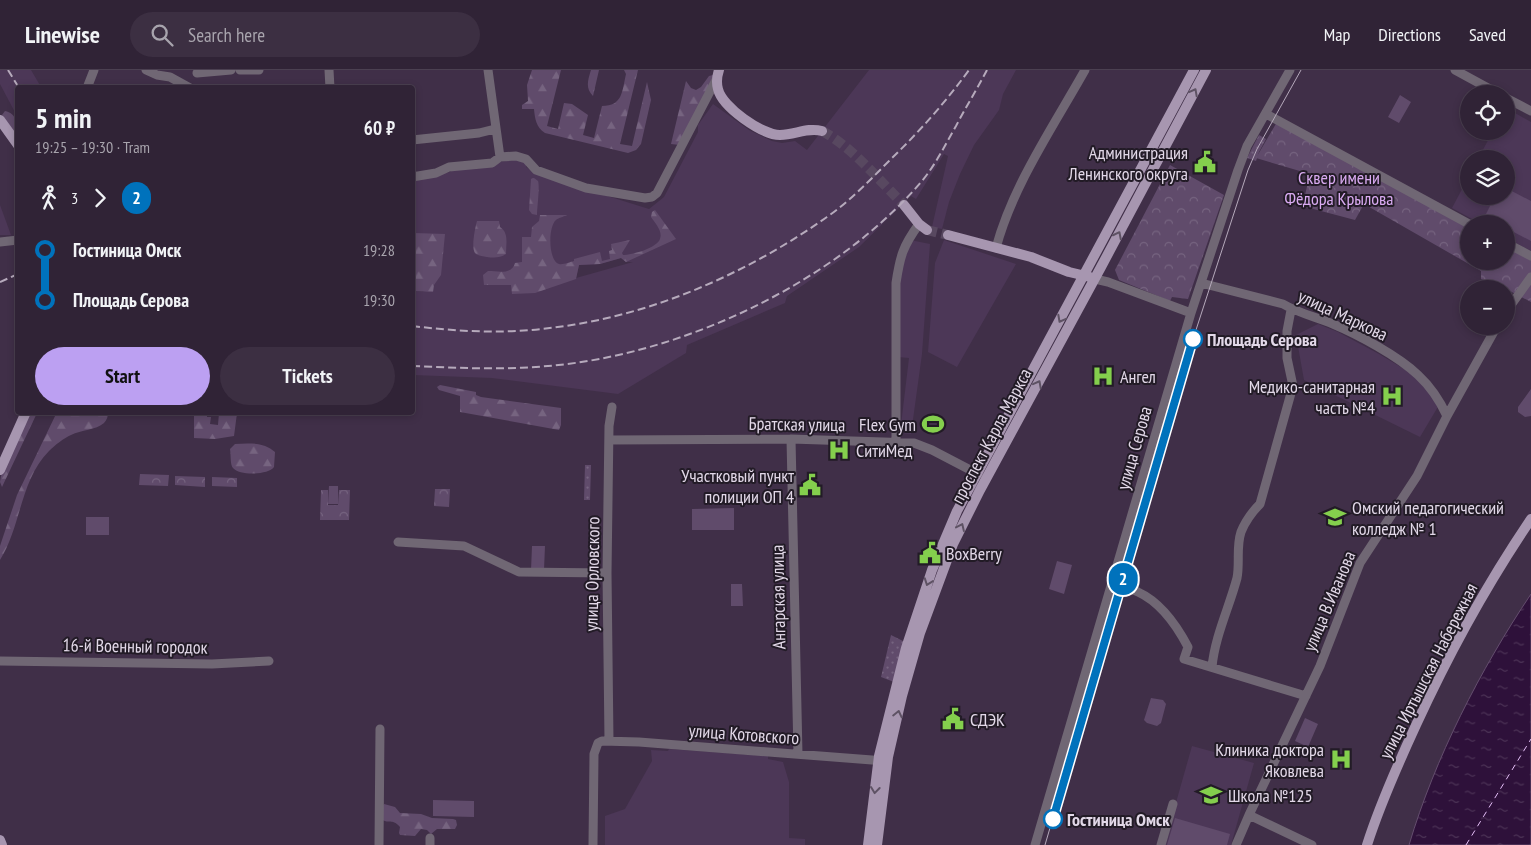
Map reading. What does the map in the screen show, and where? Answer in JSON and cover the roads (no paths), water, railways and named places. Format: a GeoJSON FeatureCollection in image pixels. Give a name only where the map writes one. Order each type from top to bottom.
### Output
{"type":"FeatureCollection","features":[{"type":"Feature","properties":{"kind":"main road","name":"проспект Карла Маркса"},"geometry":{"type":"LineString","coordinates":[[868,845],[883,761],[914,650],[953,544],[980,490],[1095,279],[1177,112],[1194,70]]}},
{"type":"Feature","properties":{"kind":"main road","name":"проспект Карла Маркса"},"geometry":{"type":"LineString","coordinates":[[877,845],[885,728],[912,625],[951,524],[1084,276],[1177,112],[1206,70]]}},
{"type":"Feature","properties":{"kind":"main road"},"geometry":{"type":"LineString","coordinates":[[718,75],[718,90],[723,100],[758,128],[771,134],[780,135],[813,129],[822,131]]}},
{"type":"Feature","properties":{"kind":"main road"},"geometry":{"type":"LineString","coordinates":[[0,120],[15,141]]}},
{"type":"Feature","properties":{"kind":"main road"},"geometry":{"type":"LineString","coordinates":[[904,204],[923,227]]}},
{"type":"Feature","properties":{"kind":"main road"},"geometry":{"type":"LineString","coordinates":[[948,235],[1031,257],[1069,272],[1095,279]]}},
{"type":"Feature","properties":{"kind":"main road"},"geometry":{"type":"LineString","coordinates":[[0,470],[25,415]]}},
{"type":"Feature","properties":{"kind":"main road","name":"улица Иртышская Набережная"},"geometry":{"type":"LineString","coordinates":[[1367,845],[1385,795],[1433,688],[1478,604],[1531,519]]}},
{"type":"Feature","properties":{"kind":"main road"},"geometry":{"type":"LineString","coordinates":[[0,840],[2,845]]}},
{"type":"Feature","properties":{"kind":"street"},"geometry":{"type":"LineString","coordinates":[[88,85],[94,70]]}},
{"type":"Feature","properties":{"kind":"street"},"geometry":{"type":"LineString","coordinates":[[146,70],[157,75],[171,74],[186,85]]}},
{"type":"Feature","properties":{"kind":"street"},"geometry":{"type":"LineString","coordinates":[[197,73],[231,70]]}},
{"type":"Feature","properties":{"kind":"street"},"geometry":{"type":"LineString","coordinates":[[240,70],[259,70]]}},
{"type":"Feature","properties":{"kind":"street"},"geometry":{"type":"LineString","coordinates":[[329,70],[330,85]]}},
{"type":"Feature","properties":{"kind":"street"},"geometry":{"type":"LineString","coordinates":[[488,70],[500,157]]}},
{"type":"Feature","properties":{"kind":"street"},"geometry":{"type":"LineString","coordinates":[[996,248],[1002,226],[1016,192],[1085,70]]}},
{"type":"Feature","properties":{"kind":"street","name":"улица Серова"},"geometry":{"type":"LineString","coordinates":[[1035,845],[1191,313],[1243,154],[1290,70]]}},
{"type":"Feature","properties":{"kind":"street"},"geometry":{"type":"LineString","coordinates":[[1455,70],[1482,85]]}},
{"type":"Feature","properties":{"kind":"street"},"geometry":{"type":"LineString","coordinates":[[415,176],[436,173],[449,167],[492,163],[500,157],[516,156],[526,159],[536,170],[586,188],[645,198],[652,197],[657,193],[718,75]]}},
{"type":"Feature","properties":{"kind":"street"},"geometry":{"type":"LineString","coordinates":[[1515,103],[1531,111]]}},
{"type":"Feature","properties":{"kind":"street"},"geometry":{"type":"LineString","coordinates":[[1266,114],[1460,219]]}},
{"type":"Feature","properties":{"kind":"street"},"geometry":{"type":"LineString","coordinates":[[415,140],[479,133],[495,129]]}},
{"type":"Feature","properties":{"kind":"street"},"geometry":{"type":"LineString","coordinates":[[896,442],[896,283],[909,237],[923,227]]}},
{"type":"Feature","properties":{"kind":"street"},"geometry":{"type":"LineString","coordinates":[[0,242],[15,240]]}},
{"type":"Feature","properties":{"kind":"street"},"geometry":{"type":"LineString","coordinates":[[1515,248],[1531,256]]}},
{"type":"Feature","properties":{"kind":"street"},"geometry":{"type":"LineString","coordinates":[[1515,299],[1531,277]]}},
{"type":"Feature","properties":{"kind":"street"},"geometry":{"type":"LineString","coordinates":[[1095,279],[1108,282],[1191,313]]}},
{"type":"Feature","properties":{"kind":"street","name":"улица Маркова"},"geometry":{"type":"LineString","coordinates":[[1201,283],[1283,304],[1291,310],[1334,325],[1372,344],[1418,375],[1439,400],[1447,416]]}},
{"type":"Feature","properties":{"kind":"street"},"geometry":{"type":"LineString","coordinates":[[1212,667],[1216,643],[1237,577],[1239,562],[1238,544],[1241,533],[1252,511],[1260,504],[1293,386],[1287,358],[1287,331],[1291,310]]}},
{"type":"Feature","properties":{"kind":"street","name":"улица В.Иванова"},"geometry":{"type":"LineString","coordinates":[[1236,845],[1320,666],[1360,564],[1417,476],[1447,416],[1492,335]]}},
{"type":"Feature","properties":{"kind":"street","name":"улица Орловского"},"geometry":{"type":"LineString","coordinates":[[608,741],[607,573],[609,440],[612,407]]}},
{"type":"Feature","properties":{"kind":"street","name":"Братская улица"},"geometry":{"type":"LineString","coordinates":[[609,440],[791,439],[896,442],[921,445],[978,474]]}},
{"type":"Feature","properties":{"kind":"street","name":"Ангарская улица"},"geometry":{"type":"LineString","coordinates":[[791,439],[798,754]]}},
{"type":"Feature","properties":{"kind":"street"},"geometry":{"type":"LineString","coordinates":[[398,542],[464,546],[519,572],[607,573]]}},
{"type":"Feature","properties":{"kind":"street"},"geometry":{"type":"LineString","coordinates":[[1112,583],[1147,596],[1165,613],[1180,631],[1188,647],[1184,659],[1306,696]]}},
{"type":"Feature","properties":{"kind":"street","name":"16-й Военный городок"},"geometry":{"type":"LineString","coordinates":[[0,661],[212,664],[269,661]]}},
{"type":"Feature","properties":{"kind":"street"},"geometry":{"type":"LineString","coordinates":[[379,845],[380,729]]}},
{"type":"Feature","properties":{"kind":"street","name":"улица Котовского"},"geometry":{"type":"LineString","coordinates":[[593,845],[594,754],[598,743],[608,741],[883,761]]}},
{"type":"Feature","properties":{"kind":"street"},"geometry":{"type":"LineString","coordinates":[[1161,845],[1173,804]]}},
{"type":"Feature","properties":{"kind":"street"},"geometry":{"type":"LineString","coordinates":[[1249,815],[1312,845]]}},
{"type":"Feature","properties":{"kind":"water"},"geometry":{"type":"Polygon","coordinates":[[[1531,594],[1531,845],[1409,845],[1432,780],[1461,715],[1494,653],[1531,594]]]}},
{"type":"Feature","properties":{"kind":"tunnel"},"geometry":{"type":"LineString","coordinates":[[822,131],[854,155],[904,205]]}},
{"type":"Feature","properties":{"kind":"tunnel"},"geometry":{"type":"LineString","coordinates":[[927,230],[948,235]]}},
{"type":"Feature","properties":{"kind":"tram line"},"geometry":{"type":"LineString","coordinates":[[1045,845],[1195,333],[1248,170],[1257,149],[1301,70]]}},
{"type":"Feature","properties":{"kind":"tram line","name":"2"},"geometry":{"type":"LineString","coordinates":[[1053,819],[1193,339]]}},
{"type":"Feature","properties":{"kind":"railway"},"geometry":{"type":"LineString","coordinates":[[8,70],[17,85]]}},
{"type":"Feature","properties":{"kind":"railway"},"geometry":{"type":"LineString","coordinates":[[415,326],[493,332],[525,331],[579,324],[655,305],[727,276],[795,238],[844,204],[921,129],[969,70]]}},
{"type":"Feature","properties":{"kind":"railway"},"geometry":{"type":"LineString","coordinates":[[415,366],[514,368],[548,366],[599,359],[650,347],[702,330],[752,308],[800,281],[846,251],[886,218],[932,168],[987,70]]}},
{"type":"Feature","properties":{"kind":"railway"},"geometry":{"type":"LineString","coordinates":[[0,282],[15,275]]}},
{"type":"Feature","properties":{"kind":"place","name":"Администрация Ленинского округа"},"geometry":{"type":"Point","coordinates":[1205,162]}},
{"type":"Feature","properties":{"kind":"place","name":"Площадь Серова"},"geometry":{"type":"Point","coordinates":[1193,339]}},
{"type":"Feature","properties":{"kind":"place","name":"Ангел"},"geometry":{"type":"Point","coordinates":[1103,376]}},
{"type":"Feature","properties":{"kind":"place","name":"Медико-санитарная часть №4"},"geometry":{"type":"Point","coordinates":[1392,396]}},
{"type":"Feature","properties":{"kind":"place","name":"Flex Gym"},"geometry":{"type":"Point","coordinates":[933,424]}},
{"type":"Feature","properties":{"kind":"place","name":"СитиМед"},"geometry":{"type":"Point","coordinates":[839,450]}},
{"type":"Feature","properties":{"kind":"place","name":"Участковый пункт полиции ОП 4"},"geometry":{"type":"Point","coordinates":[810,485]}},
{"type":"Feature","properties":{"kind":"place","name":"Омский педагогический колледж № 1"},"geometry":{"type":"Point","coordinates":[1335,517]}},
{"type":"Feature","properties":{"kind":"place","name":"BoxBerry"},"geometry":{"type":"Point","coordinates":[930,553]}},
{"type":"Feature","properties":{"kind":"place","name":"СДЭК"},"geometry":{"type":"Point","coordinates":[953,719]}},
{"type":"Feature","properties":{"kind":"place","name":"Клиника доктора Яковлева"},"geometry":{"type":"Point","coordinates":[1341,759]}},
{"type":"Feature","properties":{"kind":"place","name":"Школа №125"},"geometry":{"type":"Point","coordinates":[1211,795]}},
{"type":"Feature","properties":{"kind":"place","name":"Гостиница Омск"},"geometry":{"type":"Point","coordinates":[1053,819]}},
{"type":"Feature","properties":{"kind":"park label","name":"Сквер имени Фёдора Крылова"},"geometry":{"type":"Point","coordinates":[1339,187]}}]}
